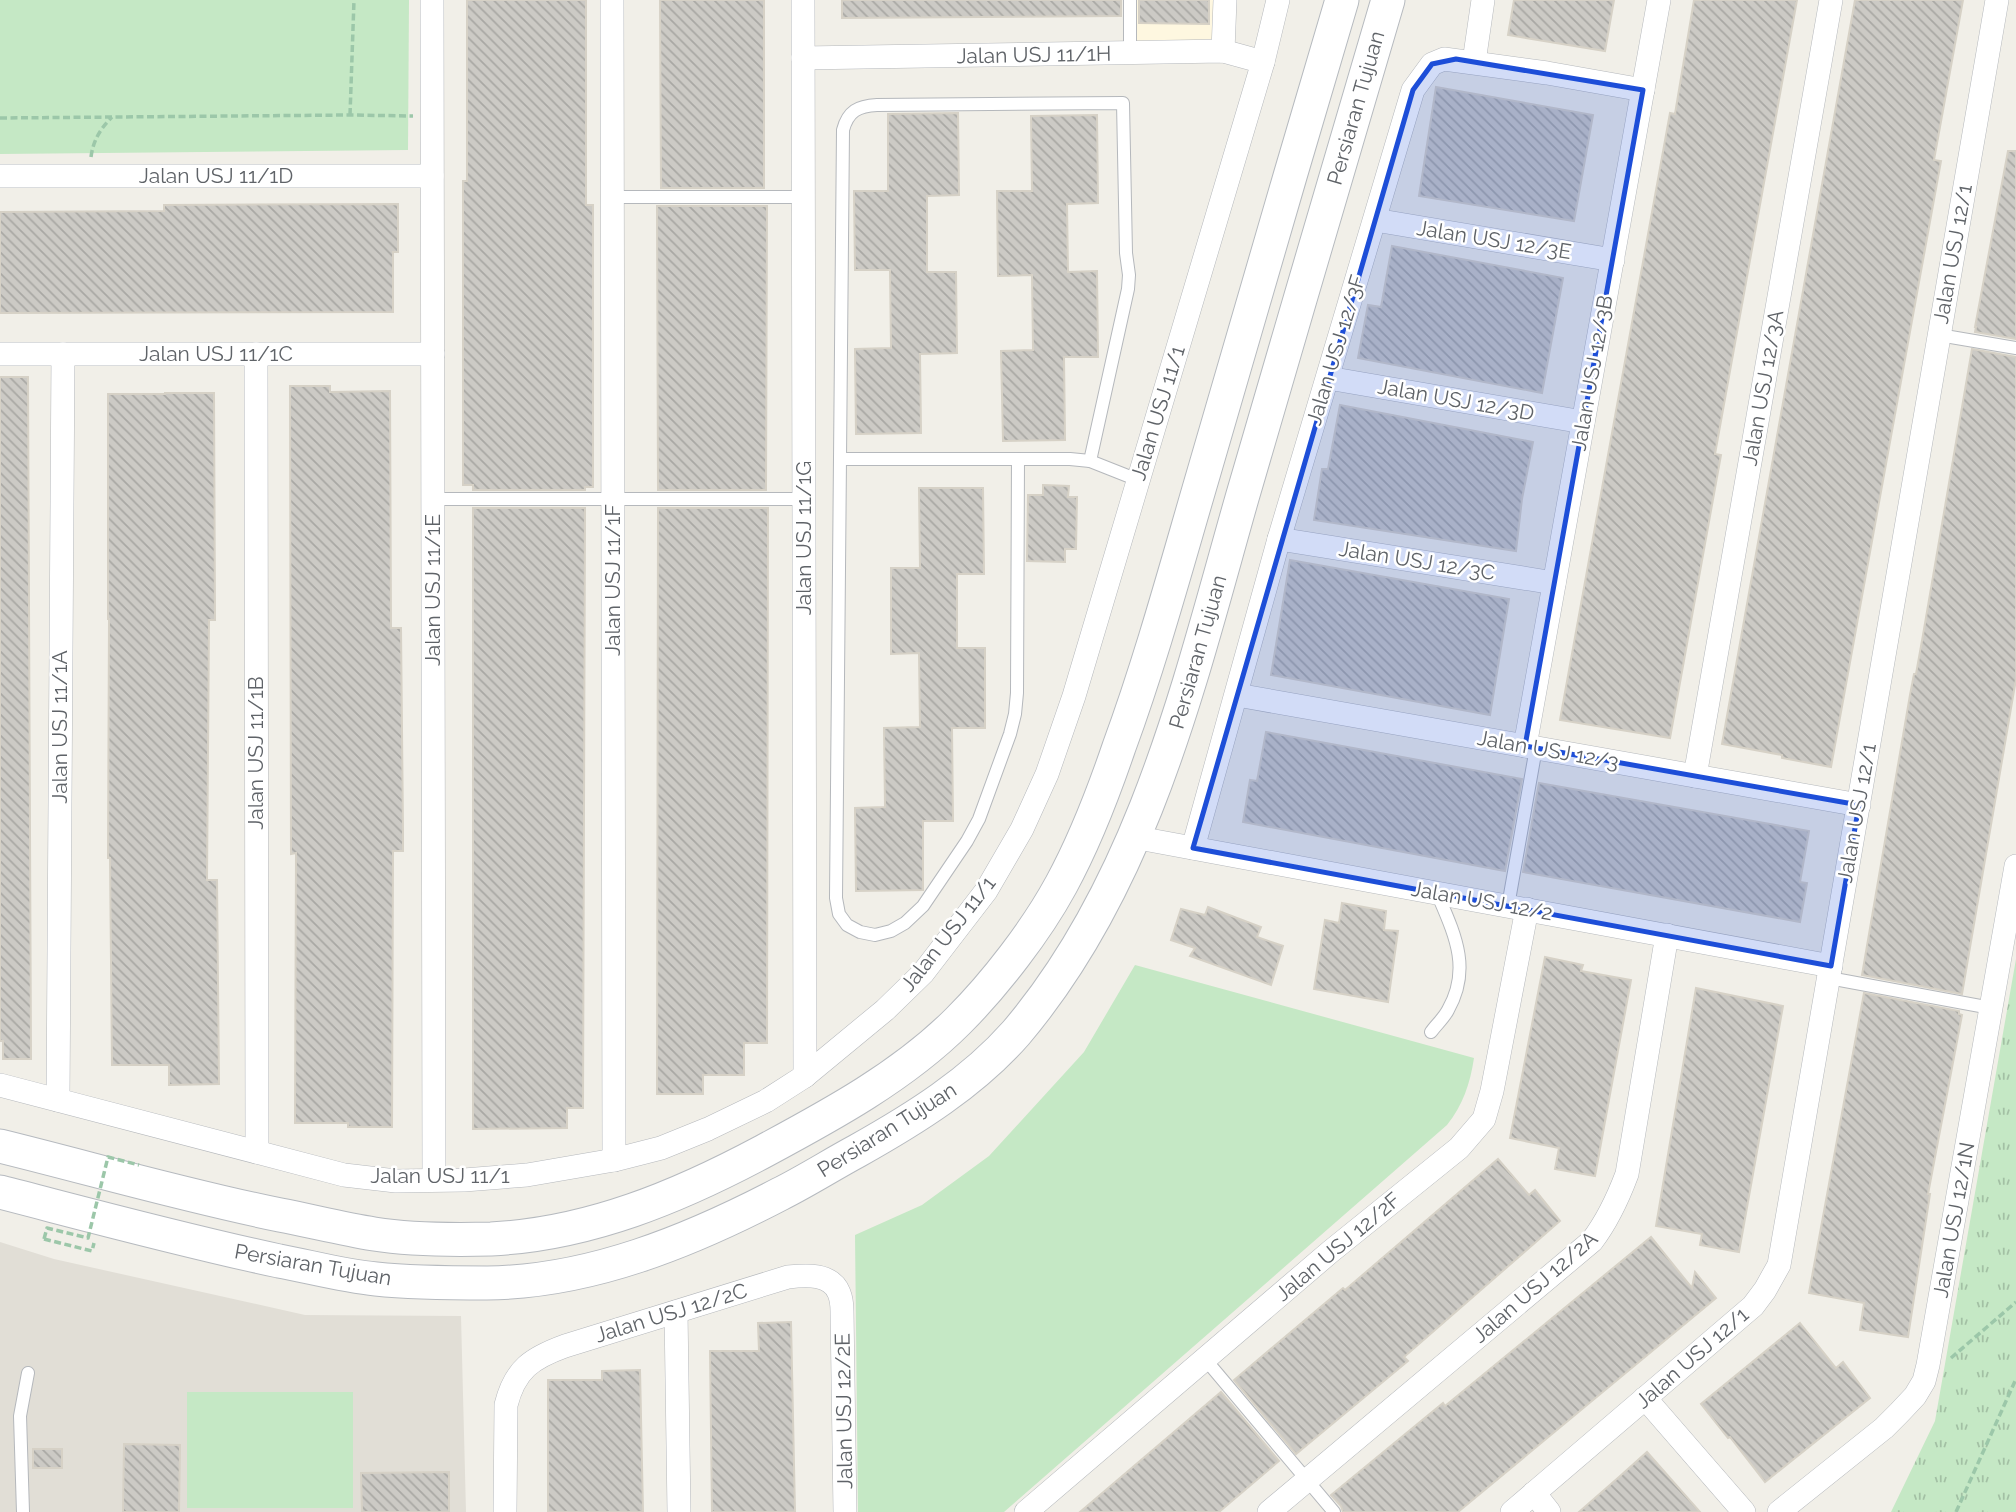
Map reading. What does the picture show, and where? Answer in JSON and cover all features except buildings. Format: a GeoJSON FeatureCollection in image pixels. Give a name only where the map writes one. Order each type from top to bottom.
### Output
{"type":"FeatureCollection","features":[{"type":"Feature","properties":{"kind":"main road","name":"Persiaran Tujuan"},"geometry":{"type":"LineString","coordinates":[[0,1146],[229,1204],[378,1235],[491,1239],[545,1234],[596,1223],[652,1204],[714,1177],[838,1110],[909,1063],[958,1022],[995,980],[1060,887],[1105,787],[1149,664],[1342,0]]}},
{"type":"Feature","properties":{"kind":"main road","name":"Persiaran Tujuan"},"geometry":{"type":"LineString","coordinates":[[0,1192],[231,1251],[373,1279],[491,1283],[553,1278],[636,1256],[732,1219],[807,1180],[933,1106],[972,1075],[1013,1037],[1076,952],[1103,903],[1133,837],[1174,735],[1388,0]]}},
{"type":"Feature","properties":{"kind":"main road"},"geometry":{"type":"LineString","coordinates":[[714,1177],[710,1197],[712,1205],[720,1215],[732,1219]]}},
{"type":"Feature","properties":{"kind":"street","name":"Jalan USJ 11/1E"},"geometry":{"type":"LineString","coordinates":[[432,0],[434,1179]]}},
{"type":"Feature","properties":{"kind":"street","name":"Jalan USJ 11/1F"},"geometry":{"type":"LineString","coordinates":[[612,0],[614,1160]]}},
{"type":"Feature","properties":{"kind":"street","name":"Jalan USJ 11/1G"},"geometry":{"type":"LineString","coordinates":[[803,0],[805,1076]]}},
{"type":"Feature","properties":{"kind":"street"},"geometry":{"type":"LineString","coordinates":[[1223,51],[1225,0]]}},
{"type":"Feature","properties":{"kind":"street","name":"Jalan USJ 11/1"},"geometry":{"type":"LineString","coordinates":[[0,1085],[344,1175],[396,1181],[464,1180],[527,1175],[614,1160],[661,1147],[708,1129],[766,1101],[805,1076],[885,1010],[923,973],[986,891],[1022,829],[1047,774],[1074,695],[1263,62],[1278,0]]}},
{"type":"Feature","properties":{"kind":"street"},"geometry":{"type":"LineString","coordinates":[[1474,62],[1483,0]]}},
{"type":"Feature","properties":{"kind":"street","name":"Jalan USJ 12/3B"},"geometry":{"type":"LineString","coordinates":[[1531,747],[1555,583],[1659,0]]}},
{"type":"Feature","properties":{"kind":"street","name":"Jalan USJ 12/3A"},"geometry":{"type":"LineString","coordinates":[[1695,776],[1831,0]]}},
{"type":"Feature","properties":{"kind":"street","name":"Jalan USJ 12/1"},"geometry":{"type":"LineString","coordinates":[[1512,1512],[1753,1306],[1779,1265],[1997,0]]}},
{"type":"Feature","properties":{"kind":"street","name":"Jalan USJ 11/1H"},"geometry":{"type":"LineString","coordinates":[[803,58],[1223,51],[1263,62]]}},
{"type":"Feature","properties":{"kind":"street","name":"Jalan USJ 12/3F"},"geometry":{"type":"LineString","coordinates":[[1193,848],[1279,540],[1413,90],[1432,64],[1444,59],[1643,90]]}},
{"type":"Feature","properties":{"kind":"street","name":"Jalan USJ 11/1D"},"geometry":{"type":"LineString","coordinates":[[0,176],[432,176]]}},
{"type":"Feature","properties":{"kind":"street","name":"Jalan USJ 12/3E"},"geometry":{"type":"LineString","coordinates":[[1375,220],[1613,260]]}},
{"type":"Feature","properties":{"kind":"street","name":"Jalan USJ 11/1C"},"geometry":{"type":"LineString","coordinates":[[0,354],[433,354]]}},
{"type":"Feature","properties":{"kind":"street","name":"Jalan USJ 11/1A"},"geometry":{"type":"LineString","coordinates":[[58,1100],[63,354]]}},
{"type":"Feature","properties":{"kind":"street","name":"Jalan USJ 11/1B"},"geometry":{"type":"LineString","coordinates":[[256,354],[257,1152]]}},
{"type":"Feature","properties":{"kind":"street","name":"Jalan USJ 12/3D"},"geometry":{"type":"LineString","coordinates":[[1328,378],[1583,422]]}},
{"type":"Feature","properties":{"kind":"street","name":"Jalan USJ 12/3C"},"geometry":{"type":"LineString","coordinates":[[1279,540],[1555,583]]}},
{"type":"Feature","properties":{"kind":"street","name":"Jalan USJ 12/3"},"geometry":{"type":"LineString","coordinates":[[1237,695],[1858,805]]}},
{"type":"Feature","properties":{"kind":"street","name":"Jalan USJ 12/2"},"geometry":{"type":"LineString","coordinates":[[1133,837],[1667,935],[1830,972]]}},
{"type":"Feature","properties":{"kind":"street","name":"Jalan USJ 12/1N"},"geometry":{"type":"LineString","coordinates":[[1779,1512],[1884,1428],[1915,1396],[1923,1381],[2016,866]]}},
{"type":"Feature","properties":{"kind":"street","name":"Jalan USJ 12/2F"},"geometry":{"type":"LineString","coordinates":[[1026,1512],[1330,1252],[1459,1148],[1483,1119],[1492,1091],[1518,908]]}},
{"type":"Feature","properties":{"kind":"street","name":"Jalan USJ 12/2A"},"geometry":{"type":"LineString","coordinates":[[1269,1512],[1592,1241],[1604,1225],[1627,1174],[1667,935]]}},
{"type":"Feature","properties":{"kind":"street","name":"Jalan USJ 12/2C"},"geometry":{"type":"LineString","coordinates":[[505,1512],[506,1405],[510,1389],[519,1373],[532,1361],[548,1352],[788,1277],[816,1276],[830,1280],[839,1293],[842,1311]]}},
{"type":"Feature","properties":{"kind":"street","name":"Jalan USJ 12/2E"},"geometry":{"type":"LineString","coordinates":[[842,1311],[845,1512]]}},
{"type":"Feature","properties":{"kind":"street"},"geometry":{"type":"LineString","coordinates":[[676,1312],[679,1512]]}},
{"type":"Feature","properties":{"kind":"street"},"geometry":{"type":"LineString","coordinates":[[1645,1398],[1744,1512]]}},
{"type":"Feature","properties":{"kind":"street"},"geometry":{"type":"LineString","coordinates":[[1534,1493],[1549,1512]]}},
{"type":"Feature","properties":{"kind":"lane"},"geometry":{"type":"LineString","coordinates":[[1130,0],[1130,53]]}},
{"type":"Feature","properties":{"kind":"lane"},"geometry":{"type":"LineString","coordinates":[[1018,459],[1017,694],[1010,734],[979,819],[923,906],[905,923],[891,931],[875,935],[860,932],[847,925],[839,914],[836,898],[843,130],[845,120],[853,112],[864,106],[1123,103],[1128,289],[1090,461]]}},
{"type":"Feature","properties":{"kind":"lane"},"geometry":{"type":"LineString","coordinates":[[613,197],[803,197]]}},
{"type":"Feature","properties":{"kind":"lane"},"geometry":{"type":"LineString","coordinates":[[1940,335],[2016,348]]}},
{"type":"Feature","properties":{"kind":"lane"},"geometry":{"type":"LineString","coordinates":[[840,459],[1090,461],[1138,480]]}},
{"type":"Feature","properties":{"kind":"lane"},"geometry":{"type":"LineString","coordinates":[[433,499],[804,499]]}},
{"type":"Feature","properties":{"kind":"lane"},"geometry":{"type":"LineString","coordinates":[[1518,908],[1531,747]]}},
{"type":"Feature","properties":{"kind":"lane"},"geometry":{"type":"LineString","coordinates":[[1431,1032],[1448,1010],[1460,982],[1460,956],[1437,893]]}},
{"type":"Feature","properties":{"kind":"lane"},"geometry":{"type":"LineString","coordinates":[[1830,972],[1991,1007]]}},
{"type":"Feature","properties":{"kind":"lane"},"geometry":{"type":"LineString","coordinates":[[1205,1359],[1334,1512]]}},
{"type":"Feature","properties":{"kind":"lane"},"geometry":{"type":"LineString","coordinates":[[23,1512],[20,1416],[28,1373]]}},
{"type":"Feature","properties":{"kind":"path"},"geometry":{"type":"LineString","coordinates":[[350,115],[354,0]]}},
{"type":"Feature","properties":{"kind":"path"},"geometry":{"type":"LineString","coordinates":[[0,118],[350,115],[432,117]]}},
{"type":"Feature","properties":{"kind":"path"},"geometry":{"type":"LineString","coordinates":[[90,176],[92,146],[101,128],[112,117]]}},
{"type":"Feature","properties":{"kind":"path"},"geometry":{"type":"LineString","coordinates":[[44,1239],[47,1228],[88,1238],[108,1157],[139,1165]]}},
{"type":"Feature","properties":{"kind":"path"},"geometry":{"type":"LineString","coordinates":[[1923,1381],[2016,1302]]}},
{"type":"Feature","properties":{"kind":"path"},"geometry":{"type":"LineString","coordinates":[[1955,1512],[2016,1379]]}},
{"type":"Feature","properties":{"kind":"highlighted area"},"geometry":{"type":"Polygon","coordinates":[[[1456,59],[1643,90],[1525,746],[1859,805],[1831,966],[1193,848],[1413,90],[1432,64],[1456,59]]]}},
{"type":"Feature","properties":{"kind":"shaded area"},"geometry":{"type":"Polygon","coordinates":[[[1136,0],[1215,0],[1213,44],[1136,44],[1136,0]]]}},
{"type":"Feature","properties":{"kind":"shaded area"},"geometry":{"type":"Polygon","coordinates":[[[0,1242],[54,1259],[305,1315],[461,1316],[466,1512],[0,1512],[0,1242]]]}},
{"type":"Feature","properties":{"kind":"green space"},"geometry":{"type":"Polygon","coordinates":[[[0,0],[409,0],[408,150],[0,154],[0,0]]]}},
{"type":"Feature","properties":{"kind":"green space"},"geometry":{"type":"Polygon","coordinates":[[[2016,959],[2016,1512],[1891,1512],[1935,1421],[2016,959]]]}},
{"type":"Feature","properties":{"kind":"green space"},"geometry":{"type":"Polygon","coordinates":[[[1135,965],[1474,1058],[1465,1094],[1447,1125],[1004,1512],[858,1512],[855,1235],[922,1205],[989,1156],[1084,1052],[1135,965]]]}},
{"type":"Feature","properties":{"kind":"green space"},"geometry":{"type":"Polygon","coordinates":[[[187,1392],[353,1392],[353,1508],[187,1508],[187,1392]]]}}]}
